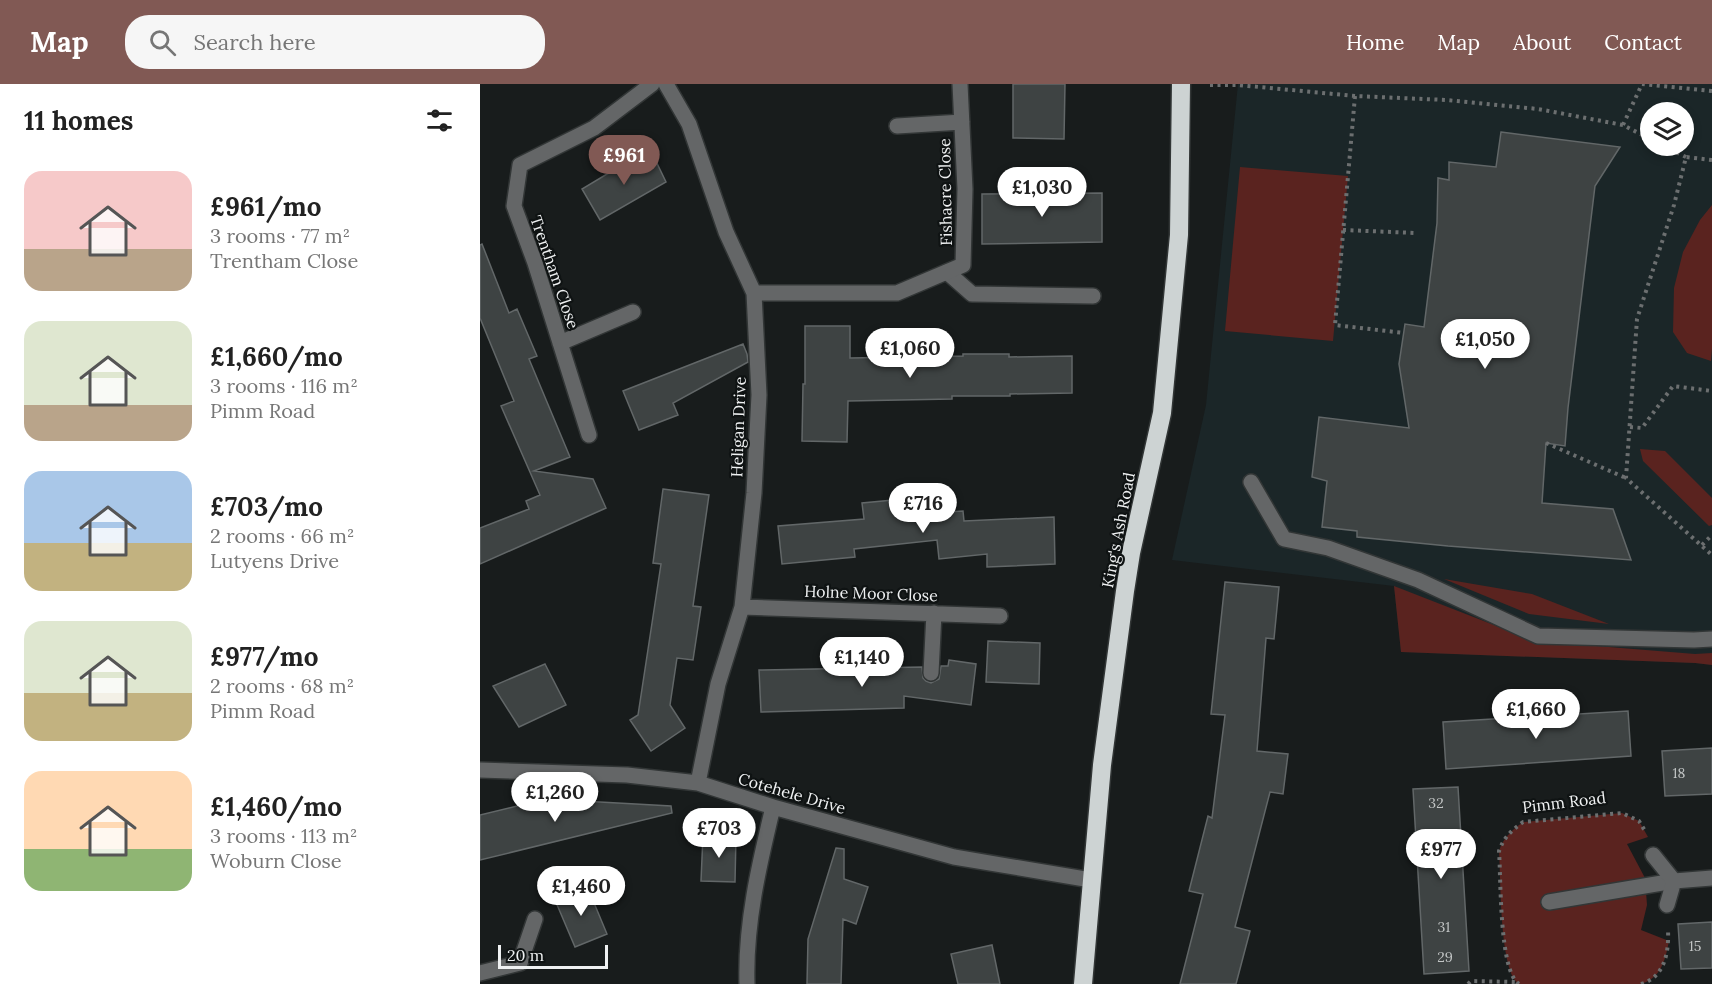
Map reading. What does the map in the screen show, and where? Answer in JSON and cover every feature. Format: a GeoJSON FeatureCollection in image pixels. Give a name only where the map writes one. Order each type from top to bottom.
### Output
{"type":"FeatureCollection","features":[{"type":"Feature","properties":{"kind":"highway","name":"King's Ash Road"},"geometry":{"type":"LineString","coordinates":[[1083,984],[1102,765],[1131,553],[1162,413],[1179,235],[1180,84]]}},
{"type":"Feature","properties":{"kind":"street","name":"Trentham Close"},"geometry":{"type":"LineString","coordinates":[[589,435],[535,263],[514,206],[520,165],[594,128],[652,84]]}},
{"type":"Feature","properties":{"kind":"street","name":"Heligan Drive"},"geometry":{"type":"LineString","coordinates":[[666,84],[689,124],[726,232],[754,293],[759,395],[754,494],[742,607],[718,684],[698,783]]}},
{"type":"Feature","properties":{"kind":"street","name":"Fishacre Close"},"geometry":{"type":"LineString","coordinates":[[754,293],[897,293],[963,265],[965,189],[960,84]]}},
{"type":"Feature","properties":{"kind":"street"},"geometry":{"type":"LineString","coordinates":[[897,126],[962,122]]}},
{"type":"Feature","properties":{"kind":"street"},"geometry":{"type":"LineString","coordinates":[[947,272],[972,294],[1093,296]]}},
{"type":"Feature","properties":{"kind":"street"},"geometry":{"type":"LineString","coordinates":[[560,343],[633,312]]}},
{"type":"Feature","properties":{"kind":"street"},"geometry":{"type":"LineString","coordinates":[[1251,482],[1284,539],[1328,548],[1418,580],[1538,636],[1712,639]]}},
{"type":"Feature","properties":{"kind":"street","name":"Holne Moor Close"},"geometry":{"type":"LineString","coordinates":[[742,607],[1000,616]]}},
{"type":"Feature","properties":{"kind":"street"},"geometry":{"type":"LineString","coordinates":[[931,673],[934,613]]}},
{"type":"Feature","properties":{"kind":"street","name":"Cotehele Drive"},"geometry":{"type":"LineString","coordinates":[[480,770],[627,775],[698,783],[773,807],[954,858],[1091,879]]}},
{"type":"Feature","properties":{"kind":"street"},"geometry":{"type":"LineString","coordinates":[[747,984],[746,957],[758,871],[773,807]]}},
{"type":"Feature","properties":{"kind":"street"},"geometry":{"type":"LineString","coordinates":[[1653,855],[1674,881]]}},
{"type":"Feature","properties":{"kind":"street"},"geometry":{"type":"LineString","coordinates":[[1549,902],[1674,881],[1712,878]]}},
{"type":"Feature","properties":{"kind":"street"},"geometry":{"type":"LineString","coordinates":[[1667,905],[1674,881]]}},
{"type":"Feature","properties":{"kind":"street"},"geometry":{"type":"LineString","coordinates":[[480,973],[520,963],[535,919]]}},
{"type":"Feature","properties":{"kind":"path"},"geometry":{"type":"LineString","coordinates":[[1180,84],[1238,85],[1538,109],[1623,125],[1640,134]]}},
{"type":"Feature","properties":{"kind":"path"},"geometry":{"type":"LineString","coordinates":[[1623,125],[1642,84],[1712,91]]}},
{"type":"Feature","properties":{"kind":"path"},"geometry":{"type":"LineString","coordinates":[[1355,96],[1335,325],[1404,333]]}},
{"type":"Feature","properties":{"kind":"path"},"geometry":{"type":"LineString","coordinates":[[1626,478],[1637,319],[1674,205],[1686,157],[1712,160]]}},
{"type":"Feature","properties":{"kind":"path"},"geometry":{"type":"LineString","coordinates":[[1343,230],[1416,233]]}},
{"type":"Feature","properties":{"kind":"path"},"geometry":{"type":"LineString","coordinates":[[1630,427],[1642,428],[1673,386],[1712,391]]}},
{"type":"Feature","properties":{"kind":"path"},"geometry":{"type":"LineString","coordinates":[[1546,443],[1626,478],[1712,555]]}},
{"type":"Feature","properties":{"kind":"path"},"geometry":{"type":"LineString","coordinates":[[1702,545],[1712,535]]}},
{"type":"Feature","properties":{"kind":"path","name":"Pimm Road"},"geometry":{"type":"LineString","coordinates":[[1518,983],[1510,971],[1504,952],[1499,851],[1510,831],[1523,822],[1622,813],[1639,821],[1648,837],[1653,855]]}},
{"type":"Feature","properties":{"kind":"path"},"geometry":{"type":"LineString","coordinates":[[1641,984],[1648,982],[1661,971],[1666,958],[1669,941],[1667,905]]}},
{"type":"Feature","properties":{"kind":"path"},"geometry":{"type":"LineString","coordinates":[[1468,984],[1471,981],[1518,983]]}},
{"type":"Feature","properties":{"kind":"shaded area"},"geometry":{"type":"Polygon","coordinates":[[[1238,84],[1712,84],[1712,665],[1401,652],[1394,586],[1172,560],[1206,405],[1238,84]]]}},
{"type":"Feature","properties":{"kind":"shaded area"},"geometry":{"type":"Polygon","coordinates":[[[1240,167],[1348,176],[1333,341],[1225,331],[1240,167]]]}},
{"type":"Feature","properties":{"kind":"shaded area"},"geometry":{"type":"Polygon","coordinates":[[[1712,205],[1711,361],[1687,353],[1673,332],[1674,288],[1683,252],[1700,220],[1712,205]]]}},
{"type":"Feature","properties":{"kind":"shaded area"},"geometry":{"type":"Polygon","coordinates":[[[1640,449],[1665,451],[1712,498],[1712,525],[1709,526],[1643,461],[1640,449]]]}},
{"type":"Feature","properties":{"kind":"shaded area"},"geometry":{"type":"Polygon","coordinates":[[[1444,579],[1532,594],[1609,624],[1529,614],[1444,579]]]}},
{"type":"Feature","properties":{"kind":"shaded area"},"geometry":{"type":"Polygon","coordinates":[[[1394,586],[1535,641],[1695,654],[1712,653],[1712,665],[1401,652],[1394,586]]]}},
{"type":"Feature","properties":{"kind":"shaded area"},"geometry":{"type":"Polygon","coordinates":[[[1622,813],[1639,821],[1648,837],[1627,844],[1645,878],[1647,905],[1641,930],[1669,941],[1658,973],[1641,984],[1519,984],[1512,976],[1504,944],[1499,851],[1503,842],[1511,831],[1523,822],[1622,813]]]}},
{"type":"Feature","properties":{"kind":"building"},"geometry":{"type":"Polygon","coordinates":[[[1013,84],[1065,84],[1064,139],[1013,138],[1013,84]]]}},
{"type":"Feature","properties":{"kind":"building"},"geometry":{"type":"Polygon","coordinates":[[[1501,132],[1620,147],[1595,186],[1565,446],[1546,443],[1542,503],[1613,509],[1631,560],[1357,537],[1357,531],[1322,527],[1327,481],[1312,477],[1319,417],[1409,428],[1399,364],[1405,324],[1424,327],[1437,223],[1438,178],[1449,180],[1449,162],[1496,167],[1501,132]]]}},
{"type":"Feature","properties":{"kind":"building"},"geometry":{"type":"Polygon","coordinates":[[[652,153],[666,182],[600,220],[582,189],[612,171],[652,153]]]}},
{"type":"Feature","properties":{"kind":"building"},"geometry":{"type":"Polygon","coordinates":[[[1102,193],[1102,242],[982,244],[982,194],[1102,193]]]}},
{"type":"Feature","properties":{"kind":"building"},"geometry":{"type":"Polygon","coordinates":[[[482,244],[509,313],[517,309],[537,356],[529,359],[570,457],[534,471],[593,479],[606,508],[480,564],[480,528],[529,509],[526,501],[540,495],[501,406],[514,401],[480,318],[480,245],[482,244]]]}},
{"type":"Feature","properties":{"kind":"building"},"geometry":{"type":"Polygon","coordinates":[[[805,326],[850,326],[850,358],[963,356],[963,354],[1009,354],[1009,357],[1072,356],[1072,393],[848,401],[847,442],[802,441],[805,326]]]}},
{"type":"Feature","properties":{"kind":"building"},"geometry":{"type":"Polygon","coordinates":[[[743,344],[748,362],[673,403],[678,415],[639,430],[623,391],[743,344]]]}},
{"type":"Feature","properties":{"kind":"building"},"geometry":{"type":"Polygon","coordinates":[[[663,489],[709,495],[693,606],[701,607],[693,660],[677,658],[670,705],[685,728],[651,751],[630,720],[638,715],[661,564],[653,563],[663,489]]]}},
{"type":"Feature","properties":{"kind":"building"},"geometry":{"type":"Polygon","coordinates":[[[946,495],[947,512],[963,511],[964,521],[1054,517],[1055,564],[987,567],[987,554],[939,559],[937,540],[854,549],[855,557],[782,564],[778,526],[864,519],[862,503],[946,495]]]}},
{"type":"Feature","properties":{"kind":"building"},"geometry":{"type":"Polygon","coordinates":[[[1225,582],[1279,587],[1274,639],[1266,638],[1257,751],[1288,754],[1283,794],[1270,792],[1235,927],[1250,931],[1236,984],[1180,984],[1203,894],[1189,891],[1208,816],[1212,818],[1225,715],[1211,714],[1225,582]]]}},
{"type":"Feature","properties":{"kind":"building"},"geometry":{"type":"Polygon","coordinates":[[[988,641],[1040,643],[1039,684],[986,682],[988,641]]]}},
{"type":"Feature","properties":{"kind":"building"},"geometry":{"type":"Polygon","coordinates":[[[949,660],[976,664],[971,705],[904,696],[904,708],[761,712],[759,670],[922,667],[923,678],[931,683],[939,679],[941,666],[948,666],[949,660]]]}},
{"type":"Feature","properties":{"kind":"building"},"geometry":{"type":"Polygon","coordinates":[[[545,664],[566,705],[519,727],[493,686],[545,664]]]}},
{"type":"Feature","properties":{"kind":"building"},"geometry":{"type":"Polygon","coordinates":[[[1628,711],[1631,756],[1446,769],[1443,722],[1628,711]]]}},
{"type":"Feature","properties":{"kind":"building"},"geometry":{"type":"Polygon","coordinates":[[[1712,748],[1712,794],[1665,796],[1662,751],[1712,748]]]}},
{"type":"Feature","properties":{"kind":"building"},"geometry":{"type":"Polygon","coordinates":[[[1458,787],[1469,971],[1424,974],[1413,789],[1458,787]]]}},
{"type":"Feature","properties":{"kind":"building"},"geometry":{"type":"Polygon","coordinates":[[[546,799],[671,806],[672,813],[480,860],[480,815],[546,799]]]}},
{"type":"Feature","properties":{"kind":"building"},"geometry":{"type":"Polygon","coordinates":[[[703,835],[736,836],[735,882],[701,881],[703,835]]]}},
{"type":"Feature","properties":{"kind":"building"},"geometry":{"type":"Polygon","coordinates":[[[836,848],[844,849],[844,879],[868,887],[856,924],[843,919],[841,984],[807,984],[808,939],[836,848]]]}},
{"type":"Feature","properties":{"kind":"building"},"geometry":{"type":"Polygon","coordinates":[[[587,886],[607,934],[575,947],[555,900],[587,886]]]}},
{"type":"Feature","properties":{"kind":"building"},"geometry":{"type":"Polygon","coordinates":[[[1712,922],[1712,968],[1681,969],[1678,924],[1712,922]]]}},
{"type":"Feature","properties":{"kind":"building"},"geometry":{"type":"Polygon","coordinates":[[[992,945],[1000,984],[958,984],[951,954],[992,945]]]}}]}
